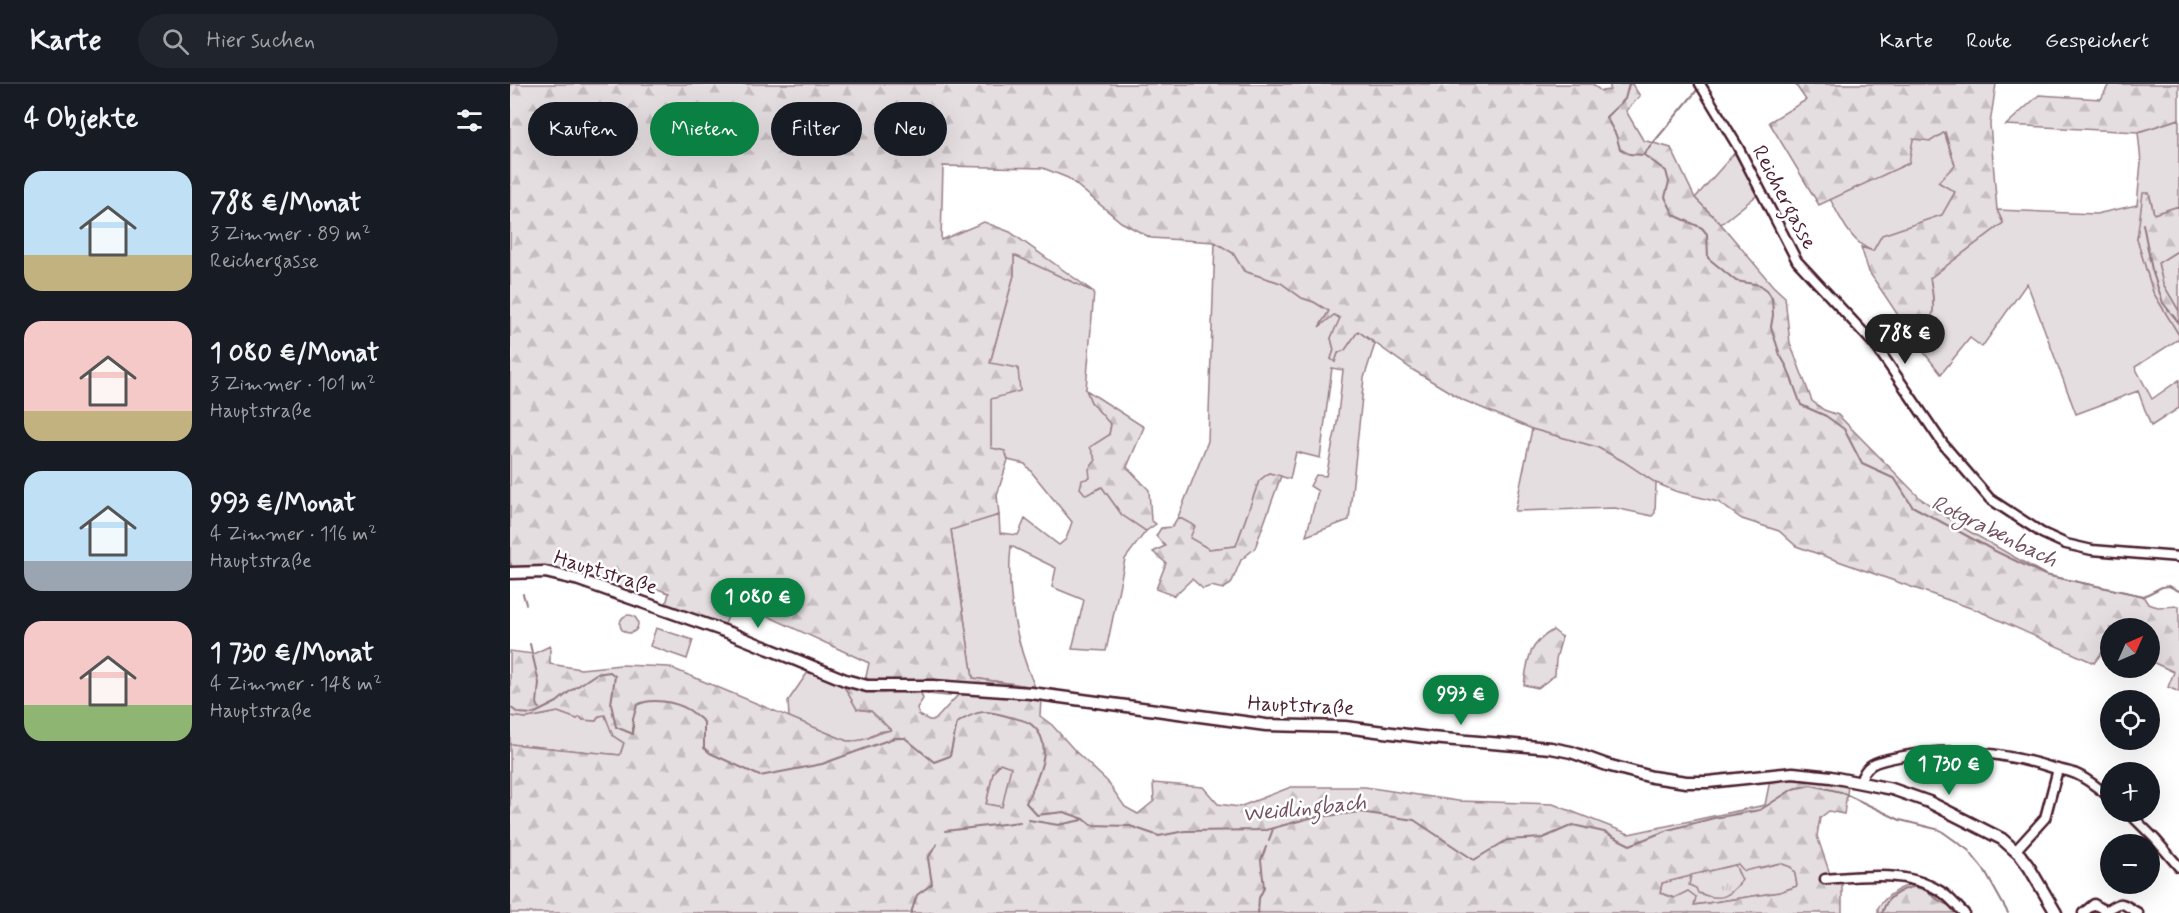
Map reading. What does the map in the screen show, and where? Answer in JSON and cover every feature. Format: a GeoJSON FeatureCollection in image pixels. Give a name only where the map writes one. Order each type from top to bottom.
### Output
{"type":"FeatureCollection","features":[{"type":"Feature","properties":{"kind":"main road","name":"Hauptstraße"},"geometry":{"type":"LineString","coordinates":[[510,573],[545,572],[579,580],[730,633],[844,680],[867,686],[933,686],[1031,693],[1266,725],[1345,727],[1431,738],[1551,748],[1652,777],[1686,782],[1708,782],[1793,773],[1892,789],[1929,802],[1994,834],[2016,850],[2029,867],[2055,913]]}},
{"type":"Feature","properties":{"kind":"street","name":"Reichergasse"},"geometry":{"type":"LineString","coordinates":[[1704,86],[1797,261],[1876,346],[1943,444],[1990,499],[2042,533],[2066,544],[2092,550],[2179,557]]}},
{"type":"Feature","properties":{"kind":"street"},"geometry":{"type":"LineString","coordinates":[[1860,783],[1863,772],[1868,767],[1883,761],[1919,753],[1952,750],[1989,753],[2036,763],[2075,774],[2100,790]]}},
{"type":"Feature","properties":{"kind":"street"},"geometry":{"type":"LineString","coordinates":[[2016,850],[2044,818],[2058,769]]}},
{"type":"Feature","properties":{"kind":"street"},"geometry":{"type":"LineString","coordinates":[[2138,822],[2179,867]]}},
{"type":"Feature","properties":{"kind":"street"},"geometry":{"type":"LineString","coordinates":[[1826,879],[1866,876],[1912,880],[1942,892],[1964,913]]}},
{"type":"Feature","properties":{"kind":"street"},"geometry":{"type":"LineString","coordinates":[[2083,913],[2094,904],[2106,911],[2114,904],[2120,903],[2138,913]]}},
{"type":"Feature","properties":{"kind":"green space"},"geometry":{"type":"Polygon","coordinates":[[[510,84],[1592,84],[1601,91],[1610,90],[1610,84],[1632,84],[1640,96],[1626,111],[1643,140],[1671,148],[1695,198],[1785,297],[1790,343],[1812,401],[1824,410],[1838,415],[1920,498],[1958,525],[2046,575],[2143,596],[2148,604],[2158,607],[2179,606],[2179,692],[2168,687],[2174,672],[2160,666],[2160,618],[2100,618],[2100,655],[2094,663],[1979,611],[1796,546],[1779,531],[1742,519],[1718,502],[1675,491],[1656,483],[1597,447],[1532,429],[1463,400],[1413,370],[1358,331],[1345,350],[1338,353],[1335,362],[1331,359],[1334,350],[1331,338],[1340,318],[1334,315],[1319,327],[1329,311],[1302,298],[1281,283],[1244,271],[1233,253],[1215,242],[1151,238],[1121,222],[1068,178],[1043,168],[943,166],[941,240],[984,222],[1010,232],[1094,292],[1014,255],[1014,275],[990,363],[1018,368],[1020,391],[991,399],[991,448],[1005,451],[1008,460],[997,495],[999,515],[951,530],[973,678],[1035,687],[1041,699],[1040,716],[1052,725],[1107,781],[1125,807],[1138,814],[1154,801],[1153,783],[1203,787],[1218,804],[1239,807],[1291,787],[1365,787],[1458,801],[1553,804],[1629,834],[1765,805],[1771,775],[1832,778],[1848,786],[1844,814],[1829,811],[1820,818],[1817,836],[1831,877],[1842,876],[1842,913],[510,913],[510,744],[620,755],[624,743],[613,736],[605,715],[599,716],[596,721],[583,720],[580,717],[577,719],[558,712],[527,718],[510,716],[510,651],[533,654],[550,646],[550,664],[581,669],[621,665],[669,667],[847,741],[865,739],[891,730],[871,711],[857,709],[843,685],[722,634],[561,578],[539,573],[510,576],[510,84]],[[634,581],[630,592],[666,604],[669,593],[634,581]],[[735,601],[724,626],[848,677],[865,681],[869,663],[735,601]],[[925,689],[920,690],[923,699],[917,708],[919,715],[929,720],[935,720],[958,695],[966,694],[968,691],[955,692],[948,696],[928,694],[925,689]],[[1000,763],[993,773],[986,804],[1002,807],[1011,767],[1000,763]],[[1780,863],[1744,871],[1738,864],[1662,883],[1660,893],[1674,898],[1688,891],[1696,897],[1694,905],[1780,892],[1797,886],[1791,867],[1780,863]]]}},
{"type":"Feature","properties":{"kind":"green space"},"geometry":{"type":"Polygon","coordinates":[[[1795,84],[1996,84],[1990,124],[1997,210],[2003,223],[1930,278],[1933,313],[1928,329],[1918,345],[1869,272],[1861,247],[1873,251],[1882,235],[1942,215],[1955,192],[1938,182],[1955,165],[1945,132],[1931,141],[1913,139],[1909,163],[1819,205],[1769,122],[1806,100],[1795,84]]]}},
{"type":"Feature","properties":{"kind":"green space"},"geometry":{"type":"Polygon","coordinates":[[[2109,84],[2179,84],[2179,119],[2138,132],[2006,125],[2039,95],[2101,99],[2109,84]]]}},
{"type":"Feature","properties":{"kind":"green space"},"geometry":{"type":"Polygon","coordinates":[[[2179,119],[2179,206],[2154,214],[2149,193],[2137,239],[2153,292],[2179,335],[2179,341],[2177,340],[2135,367],[2152,399],[2179,380],[2179,408],[2151,426],[2138,391],[2076,414],[2027,283],[1982,347],[1970,338],[1941,374],[1918,345],[1928,329],[1933,313],[1930,278],[2003,223],[1997,210],[2096,214],[2137,205],[2141,162],[2138,132],[2179,119]]]}},
{"type":"Feature","properties":{"kind":"green space"},"geometry":{"type":"Polygon","coordinates":[[[1944,132],[1955,165],[1955,192],[1942,215],[1882,235],[1873,251],[1865,247],[1847,229],[1830,199],[1908,163],[1913,138],[1944,132]]]}},
{"type":"Feature","properties":{"kind":"green space"},"geometry":{"type":"Polygon","coordinates":[[[1738,149],[1761,192],[1721,224],[1695,198],[1738,149]]]}},
{"type":"Feature","properties":{"kind":"green space"},"geometry":{"type":"Polygon","coordinates":[[[2143,193],[2149,193],[2154,214],[2179,206],[2179,250],[2158,263],[2163,284],[2179,311],[2179,335],[2153,292],[2137,239],[2143,193]]]}},
{"type":"Feature","properties":{"kind":"green space"},"geometry":{"type":"Polygon","coordinates":[[[1215,242],[1233,253],[1244,271],[1281,283],[1302,298],[1329,311],[1321,325],[1334,314],[1340,319],[1331,338],[1334,350],[1331,359],[1335,362],[1338,353],[1345,350],[1358,331],[1375,344],[1364,378],[1349,520],[1306,536],[1318,491],[1310,486],[1316,475],[1326,476],[1337,423],[1343,370],[1332,368],[1320,458],[1296,452],[1290,479],[1269,473],[1259,481],[1236,546],[1209,549],[1189,538],[1194,526],[1178,517],[1208,441],[1215,242]]]}},
{"type":"Feature","properties":{"kind":"green space"},"geometry":{"type":"Polygon","coordinates":[[[2179,250],[2179,311],[2163,284],[2158,263],[2179,250]]]}},
{"type":"Feature","properties":{"kind":"green space"},"geometry":{"type":"Polygon","coordinates":[[[1014,254],[1094,292],[1086,389],[1091,402],[1111,424],[1109,435],[1097,460],[1102,487],[1122,515],[1146,531],[1125,559],[1106,651],[1072,649],[1084,600],[1052,587],[1056,568],[1011,546],[1010,582],[1014,618],[1028,671],[1035,687],[973,678],[951,529],[999,515],[1000,533],[1018,535],[1025,519],[1059,545],[1066,539],[1072,522],[1025,464],[1008,460],[1004,451],[991,448],[990,363],[1014,275],[1014,254]]]}},
{"type":"Feature","properties":{"kind":"green space"},"geometry":{"type":"Polygon","coordinates":[[[1086,390],[1144,427],[1127,467],[1149,490],[1151,520],[1156,524],[1146,531],[1122,515],[1102,487],[1086,495],[1080,488],[1082,480],[1090,478],[1089,469],[1096,460],[1090,447],[1109,435],[1111,425],[1091,402],[1086,390]]]}},
{"type":"Feature","properties":{"kind":"green space"},"geometry":{"type":"Polygon","coordinates":[[[1532,429],[1597,447],[1656,483],[1655,513],[1652,516],[1615,508],[1515,511],[1532,429]]]}},
{"type":"Feature","properties":{"kind":"green space"},"geometry":{"type":"Polygon","coordinates":[[[1269,473],[1281,476],[1255,548],[1241,560],[1231,584],[1223,589],[1211,586],[1203,589],[1192,579],[1174,596],[1156,589],[1166,563],[1153,552],[1165,546],[1156,536],[1161,528],[1172,527],[1178,517],[1195,526],[1190,538],[1209,549],[1236,546],[1259,481],[1269,473]]]}},
{"type":"Feature","properties":{"kind":"green space"},"geometry":{"type":"Polygon","coordinates":[[[629,615],[635,618],[638,624],[635,630],[629,633],[623,630],[620,624],[623,618],[629,615]]]}},
{"type":"Feature","properties":{"kind":"green space"},"geometry":{"type":"Polygon","coordinates":[[[656,628],[693,640],[687,659],[650,646],[656,628]]]}},
{"type":"Feature","properties":{"kind":"green space"},"geometry":{"type":"Polygon","coordinates":[[[1553,630],[1562,637],[1556,659],[1555,675],[1538,688],[1524,685],[1534,647],[1538,641],[1553,630]]]}},
{"type":"Feature","properties":{"kind":"green space"},"geometry":{"type":"Polygon","coordinates":[[[808,672],[844,685],[857,709],[871,711],[891,730],[878,732],[862,742],[847,741],[789,717],[788,701],[808,672]]]}},
{"type":"Feature","properties":{"kind":"green space"},"geometry":{"type":"Polygon","coordinates":[[[558,712],[577,719],[580,717],[583,720],[596,721],[599,716],[605,715],[624,743],[620,755],[510,744],[510,716],[527,718],[558,712]]]}},
{"type":"Feature","properties":{"kind":"green space"},"geometry":{"type":"Polygon","coordinates":[[[1000,763],[1012,767],[1003,807],[986,804],[993,773],[1000,763]]]}},
{"type":"Feature","properties":{"kind":"green space"},"geometry":{"type":"Polygon","coordinates":[[[1780,863],[1791,867],[1797,886],[1780,892],[1694,905],[1660,893],[1662,883],[1738,864],[1760,868],[1780,863]]]}},
{"type":"Feature","properties":{"kind":"green space"},"geometry":{"type":"Polygon","coordinates":[[[1735,865],[1742,880],[1728,895],[1706,896],[1698,893],[1696,888],[1689,885],[1691,875],[1735,865]]]}},
{"type":"Feature","properties":{"kind":"green space"},"geometry":{"type":"Polygon","coordinates":[[[1919,882],[1968,913],[1878,913],[1878,908],[1890,895],[1901,888],[1919,882]]]}},
{"type":"Feature","properties":{"kind":"waterway","name":"Rotgrabenbach"},"geometry":{"type":"LineString","coordinates":[[1629,84],[1625,99],[1606,117],[1616,135],[1620,149],[1629,154],[1644,155],[1666,171],[1669,182],[1665,197],[1674,215],[1702,228],[1707,234],[1708,258],[1736,281],[1760,285],[1767,290],[1772,298],[1771,327],[1801,405],[1826,416],[1844,429],[1862,464],[1895,479],[1912,506],[2045,575],[2144,596],[2162,587],[2169,586],[2179,591]]}},
{"type":"Feature","properties":{"kind":"waterway"},"geometry":{"type":"LineString","coordinates":[[1644,154],[1698,89]]}},
{"type":"Feature","properties":{"kind":"waterway"},"geometry":{"type":"LineString","coordinates":[[2143,224],[2152,270],[2163,303],[2179,323]]}},
{"type":"Feature","properties":{"kind":"waterway"},"geometry":{"type":"LineString","coordinates":[[510,562],[512,567]]}},
{"type":"Feature","properties":{"kind":"waterway"},"geometry":{"type":"LineString","coordinates":[[523,594],[526,604]]}},
{"type":"Feature","properties":{"kind":"waterway"},"geometry":{"type":"LineString","coordinates":[[530,644],[539,683],[537,703],[539,708]]}},
{"type":"Feature","properties":{"kind":"waterway","name":"Weidlingbach"},"geometry":{"type":"LineString","coordinates":[[510,707],[518,713],[533,714],[557,702],[596,674],[610,672],[615,676],[611,704],[616,727],[633,734],[633,719],[637,705],[649,701],[684,707],[704,722],[704,748],[760,776],[822,764],[894,738],[905,738],[934,762],[950,756],[957,723],[977,713],[994,713],[1027,722],[1039,733],[1044,753],[1039,774],[1026,803],[1037,815],[1064,812],[1084,819],[1091,825],[1130,826],[1159,836],[1185,831],[1266,830],[1310,818],[1360,812],[1414,820],[1474,860],[1507,840],[1543,838],[1573,825],[1604,832],[1630,845],[1668,830],[1714,818],[1760,810],[1793,789],[1811,785],[1841,792],[1900,820],[1940,830],[1968,850],[1984,870],[2008,913]]}},
{"type":"Feature","properties":{"kind":"waterway"},"geometry":{"type":"LineString","coordinates":[[1029,820],[1058,825],[1082,820]]}},
{"type":"Feature","properties":{"kind":"waterway"},"geometry":{"type":"LineString","coordinates":[[945,831],[1020,822]]}},
{"type":"Feature","properties":{"kind":"waterway"},"geometry":{"type":"LineString","coordinates":[[1269,840],[1273,829]]}},
{"type":"Feature","properties":{"kind":"waterway"},"geometry":{"type":"LineString","coordinates":[[911,913],[917,895],[932,884],[928,858],[937,844]]}},
{"type":"Feature","properties":{"kind":"waterway"},"geometry":{"type":"LineString","coordinates":[[1258,913],[1259,898],[1264,888],[1261,860],[1266,847]]}},
{"type":"Feature","properties":{"kind":"waterway"},"geometry":{"type":"LineString","coordinates":[[1882,913],[1892,896],[1912,887],[1926,890],[1953,907]]}}]}
